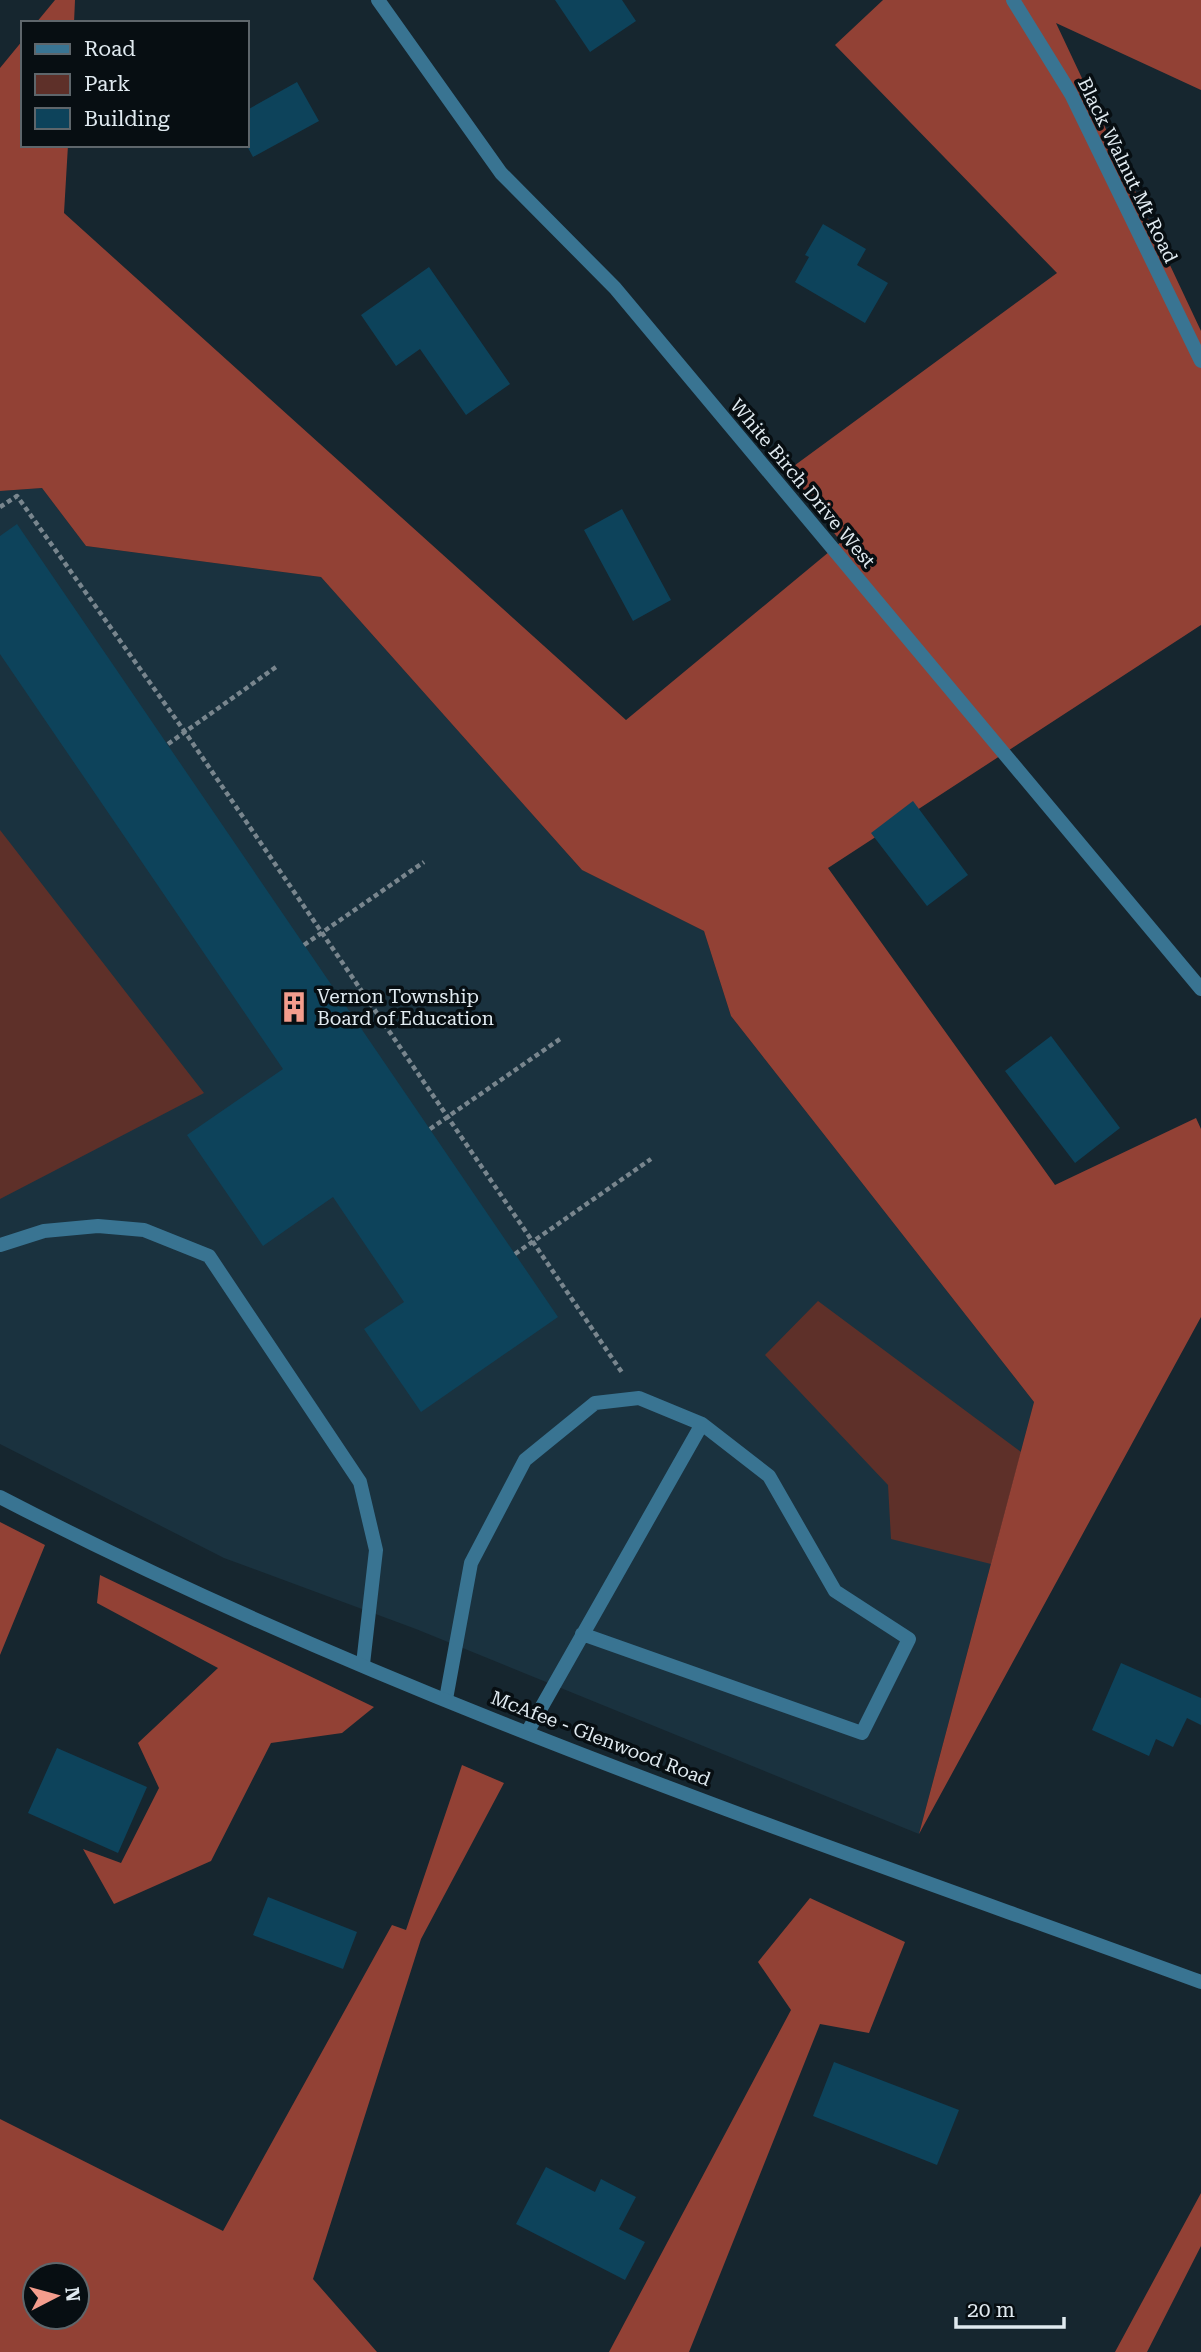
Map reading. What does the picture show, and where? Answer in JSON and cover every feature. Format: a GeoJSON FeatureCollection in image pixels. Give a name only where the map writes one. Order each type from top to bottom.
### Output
{"type":"FeatureCollection","features":[{"type":"Feature","properties":{"kind":"street","name":"White Birch Drive West"},"geometry":{"type":"LineString","coordinates":[[378,0],[500,173],[615,288],[1201,989]]}},
{"type":"Feature","properties":{"kind":"street","name":"Black Walnut Mt Road"},"geometry":{"type":"LineString","coordinates":[[1013,0],[1071,94],[1201,361]]}},
{"type":"Feature","properties":{"kind":"street"},"geometry":{"type":"LineString","coordinates":[[0,1245],[44,1231],[99,1226],[144,1230],[209,1256],[360,1482],[376,1549],[363,1664]]}},
{"type":"Feature","properties":{"kind":"street"},"geometry":{"type":"LineString","coordinates":[[446,1699],[471,1563],[525,1460],[595,1403],[639,1398],[702,1424],[769,1476],[835,1591],[909,1639],[862,1732],[582,1634]]}},
{"type":"Feature","properties":{"kind":"street"},"geometry":{"type":"LineString","coordinates":[[528,1731],[702,1424]]}},
{"type":"Feature","properties":{"kind":"street","name":"McAfee - Glenwood Road"},"geometry":{"type":"LineString","coordinates":[[0,1497],[257,1620],[446,1699],[1201,1982]]}},
{"type":"Feature","properties":{"kind":"path"},"geometry":{"type":"LineString","coordinates":[[0,507],[17,496],[185,732],[639,1398]]}},
{"type":"Feature","properties":{"kind":"path"},"geometry":{"type":"LineString","coordinates":[[168,744],[276,667]]}},
{"type":"Feature","properties":{"kind":"path"},"geometry":{"type":"LineString","coordinates":[[304,945],[424,862]]}},
{"type":"Feature","properties":{"kind":"path"},"geometry":{"type":"LineString","coordinates":[[430,1129],[560,1039]]}},
{"type":"Feature","properties":{"kind":"path"},"geometry":{"type":"LineString","coordinates":[[515,1254],[651,1159]]}},
{"type":"Feature","properties":{"kind":"shaded area"},"geometry":{"type":"Polygon","coordinates":[[[55,0],[75,0],[74,21],[38,21],[55,0]]]}},
{"type":"Feature","properties":{"kind":"shaded area"},"geometry":{"type":"Polygon","coordinates":[[[883,0],[1201,0],[1201,90],[1056,23],[1201,331],[1201,625],[828,868],[1055,1185],[1196,1118],[1201,1129],[1201,1317],[919,1834],[1034,1402],[731,1016],[704,931],[582,870],[321,577],[86,546],[42,488],[0,491],[0,68],[21,42],[21,147],[68,147],[64,213],[626,720],[841,542],[787,471],[1057,273],[835,45],[883,0]]]}},
{"type":"Feature","properties":{"kind":"shaded area"},"geometry":{"type":"Polygon","coordinates":[[[42,488],[86,546],[321,577],[582,870],[704,931],[731,1016],[1034,1402],[919,1834],[416,1629],[224,1558],[0,1444],[0,491],[42,488]]]}},
{"type":"Feature","properties":{"kind":"shaded area"},"geometry":{"type":"Polygon","coordinates":[[[0,1522],[45,1545],[0,1655],[0,1522]]]}},
{"type":"Feature","properties":{"kind":"shaded area"},"geometry":{"type":"Polygon","coordinates":[[[100,1575],[374,1707],[342,1733],[271,1743],[211,1861],[114,1904],[83,1849],[121,1863],[159,1788],[138,1743],[218,1668],[97,1603],[100,1575]]]}},
{"type":"Feature","properties":{"kind":"shaded area"},"geometry":{"type":"Polygon","coordinates":[[[462,1765],[504,1783],[421,1939],[313,2279],[377,2352],[0,2352],[0,2119],[223,2231],[392,1925],[406,1930],[462,1765]]]}},
{"type":"Feature","properties":{"kind":"shaded area"},"geometry":{"type":"Polygon","coordinates":[[[810,1898],[905,1942],[869,2033],[820,2024],[689,2352],[609,2352],[791,2010],[758,1962],[810,1898]]]}},
{"type":"Feature","properties":{"kind":"shaded area"},"geometry":{"type":"Polygon","coordinates":[[[1201,2193],[1201,2246],[1147,2352],[1115,2352],[1201,2193]]]}},
{"type":"Feature","properties":{"kind":"green space"},"geometry":{"type":"Polygon","coordinates":[[[0,830],[204,1093],[0,1199],[0,830]]]}},
{"type":"Feature","properties":{"kind":"green space"},"geometry":{"type":"Polygon","coordinates":[[[818,1301],[1021,1452],[991,1564],[891,1539],[888,1485],[765,1355],[818,1301]]]}},
{"type":"Feature","properties":{"kind":"building"},"geometry":{"type":"Polygon","coordinates":[[[555,0],[622,0],[636,21],[590,52],[555,0]]]}},
{"type":"Feature","properties":{"kind":"building"},"geometry":{"type":"Polygon","coordinates":[[[297,82],[319,121],[253,157],[248,147],[248,109],[297,82]]]}},
{"type":"Feature","properties":{"kind":"building"},"geometry":{"type":"Polygon","coordinates":[[[823,224],[866,249],[857,265],[888,283],[865,323],[795,282],[809,257],[805,255],[823,224]]]}},
{"type":"Feature","properties":{"kind":"building"},"geometry":{"type":"Polygon","coordinates":[[[429,267],[510,384],[466,415],[420,349],[396,366],[361,315],[429,267]]]}},
{"type":"Feature","properties":{"kind":"building"},"geometry":{"type":"Polygon","coordinates":[[[622,509],[671,600],[633,621],[584,530],[622,509]]]}},
{"type":"Feature","properties":{"kind":"building","name":"Vernon Township Board of Education"},"geometry":{"type":"Polygon","coordinates":[[[17,524],[558,1317],[421,1412],[364,1329],[404,1302],[333,1197],[263,1246],[187,1135],[283,1069],[0,654],[0,536],[17,524]]]}},
{"type":"Feature","properties":{"kind":"building"},"geometry":{"type":"Polygon","coordinates":[[[913,801],[968,875],[927,906],[871,833],[913,801]]]}},
{"type":"Feature","properties":{"kind":"building"},"geometry":{"type":"Polygon","coordinates":[[[1051,1036],[1120,1128],[1075,1163],[1005,1071],[1051,1036]]]}},
{"type":"Feature","properties":{"kind":"building"},"geometry":{"type":"Polygon","coordinates":[[[1121,1663],[1201,1698],[1201,1725],[1187,1718],[1173,1747],[1156,1739],[1149,1756],[1092,1730],[1121,1663]]]}},
{"type":"Feature","properties":{"kind":"building"},"geometry":{"type":"Polygon","coordinates":[[[57,1748],[147,1787],[118,1853],[28,1813],[57,1748]]]}},
{"type":"Feature","properties":{"kind":"building"},"geometry":{"type":"Polygon","coordinates":[[[268,1897],[357,1932],[343,1969],[253,1935],[268,1897]]]}},
{"type":"Feature","properties":{"kind":"building"},"geometry":{"type":"Polygon","coordinates":[[[834,2062],[959,2110],[937,2165],[813,2116],[834,2062]]]}},
{"type":"Feature","properties":{"kind":"building"},"geometry":{"type":"Polygon","coordinates":[[[546,2167],[595,2192],[601,2179],[636,2197],[619,2229],[645,2242],[625,2280],[516,2224],[546,2167]]]}},
{"type":"Feature","properties":{"kind":"place","name":"Vernon Township Board of Education"},"geometry":{"type":"Point","coordinates":[294,1007]}}]}
